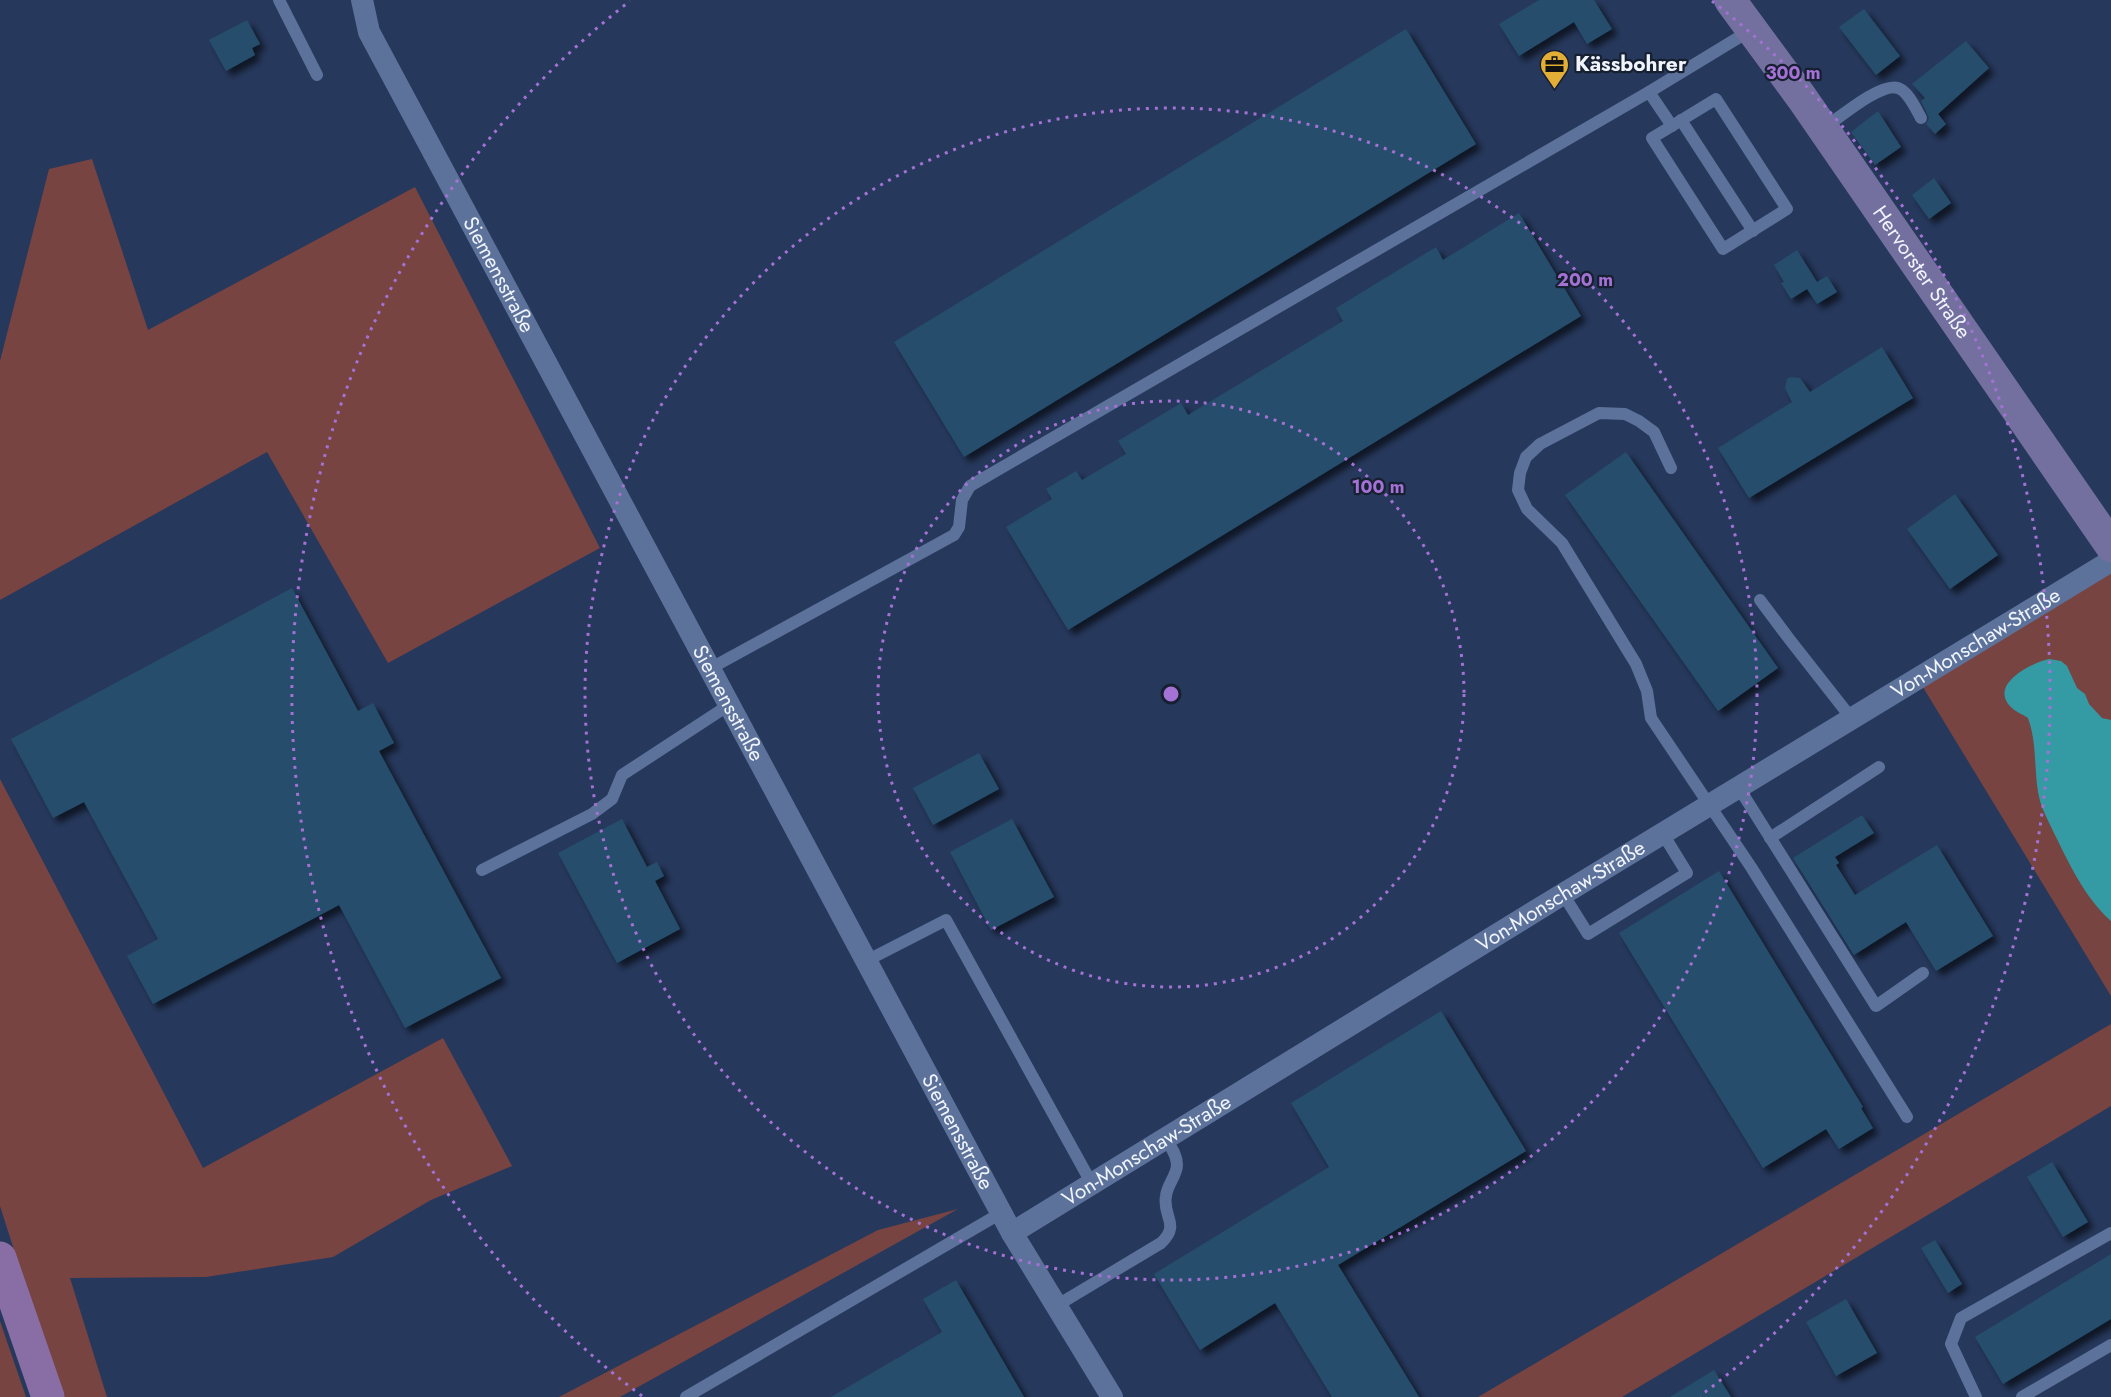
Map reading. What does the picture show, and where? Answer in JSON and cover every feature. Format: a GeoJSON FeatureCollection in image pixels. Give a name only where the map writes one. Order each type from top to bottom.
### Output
{"type":"FeatureCollection","features":[{"type":"Feature","properties":{"kind":"main road"},"geometry":{"type":"LineString","coordinates":[[0,1258],[48,1397]]}},
{"type":"Feature","properties":{"kind":"street","name":"Siemensstraße"},"geometry":{"type":"LineString","coordinates":[[362,0],[369,32],[1001,1213],[1112,1397]]}},
{"type":"Feature","properties":{"kind":"street","name":"Hervorster Straße"},"geometry":{"type":"LineString","coordinates":[[1730,0],[1823,129],[2111,546]]}},
{"type":"Feature","properties":{"kind":"street","name":"Von-Monschaw-Straße"},"geometry":{"type":"LineString","coordinates":[[1012,1233],[2111,561]]}},
{"type":"Feature","properties":{"kind":"lane"},"geometry":{"type":"LineString","coordinates":[[279,0],[317,75]]}},
{"type":"Feature","properties":{"kind":"lane"},"geometry":{"type":"LineString","coordinates":[[711,668],[954,535],[959,528],[962,500],[970,486],[1752,30]]}},
{"type":"Feature","properties":{"kind":"lane"},"geometry":{"type":"LineString","coordinates":[[1823,129],[1870,96],[1896,87],[1902,90],[1921,118]]}},
{"type":"Feature","properties":{"kind":"lane"},"geometry":{"type":"LineString","coordinates":[[1649,92],[1676,123],[1753,231]]}},
{"type":"Feature","properties":{"kind":"lane"},"geometry":{"type":"LineString","coordinates":[[1716,99],[1787,210],[1753,231],[1723,249],[1652,138],[1716,99]]}},
{"type":"Feature","properties":{"kind":"lane"},"geometry":{"type":"LineString","coordinates":[[1671,468],[1654,432],[1647,426],[1625,414],[1599,413],[1540,444],[1526,458],[1520,473],[1518,490],[1527,509],[1562,543],[1636,664],[1647,691],[1651,718],[1751,867],[1907,1117]]}},
{"type":"Feature","properties":{"kind":"lane"},"geometry":{"type":"LineString","coordinates":[[1760,600],[1852,719]]}},
{"type":"Feature","properties":{"kind":"lane"},"geometry":{"type":"LineString","coordinates":[[482,870],[592,814],[612,799],[622,775],[729,705]]}},
{"type":"Feature","properties":{"kind":"lane"},"geometry":{"type":"LineString","coordinates":[[1770,838],[1879,767]]}},
{"type":"Feature","properties":{"kind":"lane"},"geometry":{"type":"LineString","coordinates":[[1739,788],[1876,1006],[1923,973]]}},
{"type":"Feature","properties":{"kind":"lane"},"geometry":{"type":"LineString","coordinates":[[1563,894],[1588,934],[1687,873],[1663,834]]}},
{"type":"Feature","properties":{"kind":"lane"},"geometry":{"type":"LineString","coordinates":[[866,961],[946,920],[1092,1184]]}},
{"type":"Feature","properties":{"kind":"lane"},"geometry":{"type":"LineString","coordinates":[[1056,1306],[1161,1243],[1169,1235],[1172,1226],[1166,1196],[1177,1166],[1175,1155],[1166,1139]]}},
{"type":"Feature","properties":{"kind":"lane"},"geometry":{"type":"LineString","coordinates":[[686,1397],[1001,1213]]}},
{"type":"Feature","properties":{"kind":"lane"},"geometry":{"type":"LineString","coordinates":[[1976,1397],[1951,1344],[1961,1318],[2111,1233]]}},
{"type":"Feature","properties":{"kind":"lane"},"geometry":{"type":"LineString","coordinates":[[2022,1397],[2111,1345]]}},
{"type":"Feature","properties":{"kind":"shaded area"},"geometry":{"type":"Polygon","coordinates":[[[92,159],[148,330],[415,187],[600,548],[388,663],[267,452],[0,600],[0,361],[49,169],[92,159]]]}},
{"type":"Feature","properties":{"kind":"shaded area"},"geometry":{"type":"Polygon","coordinates":[[[2111,573],[2111,996],[1918,679],[2111,573]]]}},
{"type":"Feature","properties":{"kind":"shaded area"},"geometry":{"type":"Polygon","coordinates":[[[2049,659],[2061,661],[2067,666],[2077,688],[2085,694],[2089,704],[2102,718],[2111,720],[2111,921],[2101,912],[2085,890],[2044,813],[2040,801],[2033,739],[2028,718],[2014,710],[2006,699],[2005,691],[2014,676],[2032,665],[2049,659]]]}},
{"type":"Feature","properties":{"kind":"shaded area"},"geometry":{"type":"Polygon","coordinates":[[[0,779],[203,1168],[443,1038],[512,1166],[431,1200],[333,1257],[206,1277],[70,1278],[107,1397],[61,1397],[0,1206],[0,779]]]}},
{"type":"Feature","properties":{"kind":"shaded area"},"geometry":{"type":"Polygon","coordinates":[[[2111,1024],[2111,1106],[1622,1397],[1478,1397],[2111,1024]]]}},
{"type":"Feature","properties":{"kind":"shaded area"},"geometry":{"type":"Polygon","coordinates":[[[958,1209],[620,1397],[559,1397],[878,1230],[958,1209]]]}},
{"type":"Feature","properties":{"kind":"shaded area"},"geometry":{"type":"Polygon","coordinates":[[[0,1321],[26,1397],[0,1397],[0,1321]]]}},
{"type":"Feature","properties":{"kind":"building"},"geometry":{"type":"Polygon","coordinates":[[[1539,0],[1594,0],[1612,29],[1587,44],[1574,22],[1519,56],[1499,24],[1539,0]]]}},
{"type":"Feature","properties":{"kind":"building"},"geometry":{"type":"Polygon","coordinates":[[[1864,9],[1900,56],[1876,75],[1839,27],[1864,9]]]}},
{"type":"Feature","properties":{"kind":"building"},"geometry":{"type":"Polygon","coordinates":[[[247,20],[260,44],[252,48],[255,55],[226,71],[209,40],[247,20]]]}},
{"type":"Feature","properties":{"kind":"building"},"geometry":{"type":"Polygon","coordinates":[[[1406,29],[1476,144],[964,457],[894,342],[1406,29]]]}},
{"type":"Feature","properties":{"kind":"building"},"geometry":{"type":"Polygon","coordinates":[[[1966,41],[1989,68],[1938,114],[1946,124],[1935,134],[1926,124],[1929,118],[1921,101],[1925,98],[1912,84],[1966,41]]]}},
{"type":"Feature","properties":{"kind":"building"},"geometry":{"type":"Polygon","coordinates":[[[1878,111],[1901,147],[1875,165],[1851,132],[1878,111]]]}},
{"type":"Feature","properties":{"kind":"building"},"geometry":{"type":"Polygon","coordinates":[[[1934,178],[1951,203],[1929,219],[1912,195],[1934,178]]]}},
{"type":"Feature","properties":{"kind":"building"},"geometry":{"type":"Polygon","coordinates":[[[1519,213],[1581,316],[1068,630],[1006,527],[1052,499],[1046,489],[1076,471],[1082,480],[1126,454],[1118,441],[1181,403],[1188,415],[1343,321],[1336,308],[1436,247],[1443,260],[1519,213]]]}},
{"type":"Feature","properties":{"kind":"building"},"geometry":{"type":"Polygon","coordinates":[[[1797,250],[1817,282],[1827,276],[1837,292],[1817,304],[1807,289],[1791,299],[1774,265],[1797,250]]]}},
{"type":"Feature","properties":{"kind":"building"},"geometry":{"type":"Polygon","coordinates":[[[1882,347],[1913,398],[1749,498],[1718,448],[1792,402],[1785,388],[1787,379],[1790,377],[1800,378],[1810,392],[1882,347]]]}},
{"type":"Feature","properties":{"kind":"building"},"geometry":{"type":"Polygon","coordinates":[[[1626,452],[1778,668],[1718,711],[1565,495],[1626,452]]]}},
{"type":"Feature","properties":{"kind":"building"},"geometry":{"type":"Polygon","coordinates":[[[1955,494],[1998,555],[1950,589],[1907,529],[1955,494]]]}},
{"type":"Feature","properties":{"kind":"building"},"geometry":{"type":"Polygon","coordinates":[[[292,588],[358,711],[373,703],[394,743],[379,751],[501,978],[405,1028],[339,905],[153,1004],[127,956],[158,939],[84,802],[53,818],[11,739],[292,588]]]}},
{"type":"Feature","properties":{"kind":"building"},"geometry":{"type":"Polygon","coordinates":[[[979,753],[999,789],[933,825],[913,788],[979,753]]]}},
{"type":"Feature","properties":{"kind":"building"},"geometry":{"type":"Polygon","coordinates":[[[1862,815],[1874,833],[1835,857],[1839,863],[1836,865],[1855,895],[1937,845],[1993,936],[1936,971],[1906,922],[1854,955],[1793,858],[1862,815]]]}},
{"type":"Feature","properties":{"kind":"building"},"geometry":{"type":"Polygon","coordinates":[[[622,819],[647,867],[657,862],[664,876],[655,881],[680,929],[617,963],[558,853],[622,819]]]}},
{"type":"Feature","properties":{"kind":"building"},"geometry":{"type":"Polygon","coordinates":[[[1012,819],[1054,897],[991,930],[950,852],[1012,819]]]}},
{"type":"Feature","properties":{"kind":"building"},"geometry":{"type":"Polygon","coordinates":[[[1719,871],[1863,1107],[1861,1108],[1873,1128],[1839,1149],[1826,1129],[1763,1168],[1619,933],[1719,871]]]}},
{"type":"Feature","properties":{"kind":"building"},"geometry":{"type":"Polygon","coordinates":[[[1441,1011],[1526,1151],[1338,1265],[1419,1397],[1332,1397],[1275,1303],[1200,1350],[1154,1274],[1329,1167],[1291,1103],[1441,1011]]]}},
{"type":"Feature","properties":{"kind":"building"},"geometry":{"type":"Polygon","coordinates":[[[2052,1162],[2088,1222],[2063,1237],[2027,1177],[2052,1162]]]}},
{"type":"Feature","properties":{"kind":"building"},"geometry":{"type":"Polygon","coordinates":[[[1935,1240],[1962,1284],[1948,1293],[1921,1248],[1935,1240]]]}},
{"type":"Feature","properties":{"kind":"building"},"geometry":{"type":"Polygon","coordinates":[[[2111,1254],[2111,1319],[2003,1384],[1975,1337],[2111,1254]]]}},
{"type":"Feature","properties":{"kind":"building"},"geometry":{"type":"Polygon","coordinates":[[[956,1280],[1024,1397],[831,1397],[942,1332],[923,1299],[956,1280]]]}},
{"type":"Feature","properties":{"kind":"building"},"geometry":{"type":"Polygon","coordinates":[[[1846,1299],[1877,1353],[1836,1376],[1806,1322],[1846,1299]]]}},
{"type":"Feature","properties":{"kind":"building"},"geometry":{"type":"Polygon","coordinates":[[[1714,1370],[1731,1397],[1670,1397],[1714,1370]]]}},
{"type":"Feature","properties":{"kind":"place","name":"Kässbohrer"},"geometry":{"type":"Point","coordinates":[1554,90]}}]}
